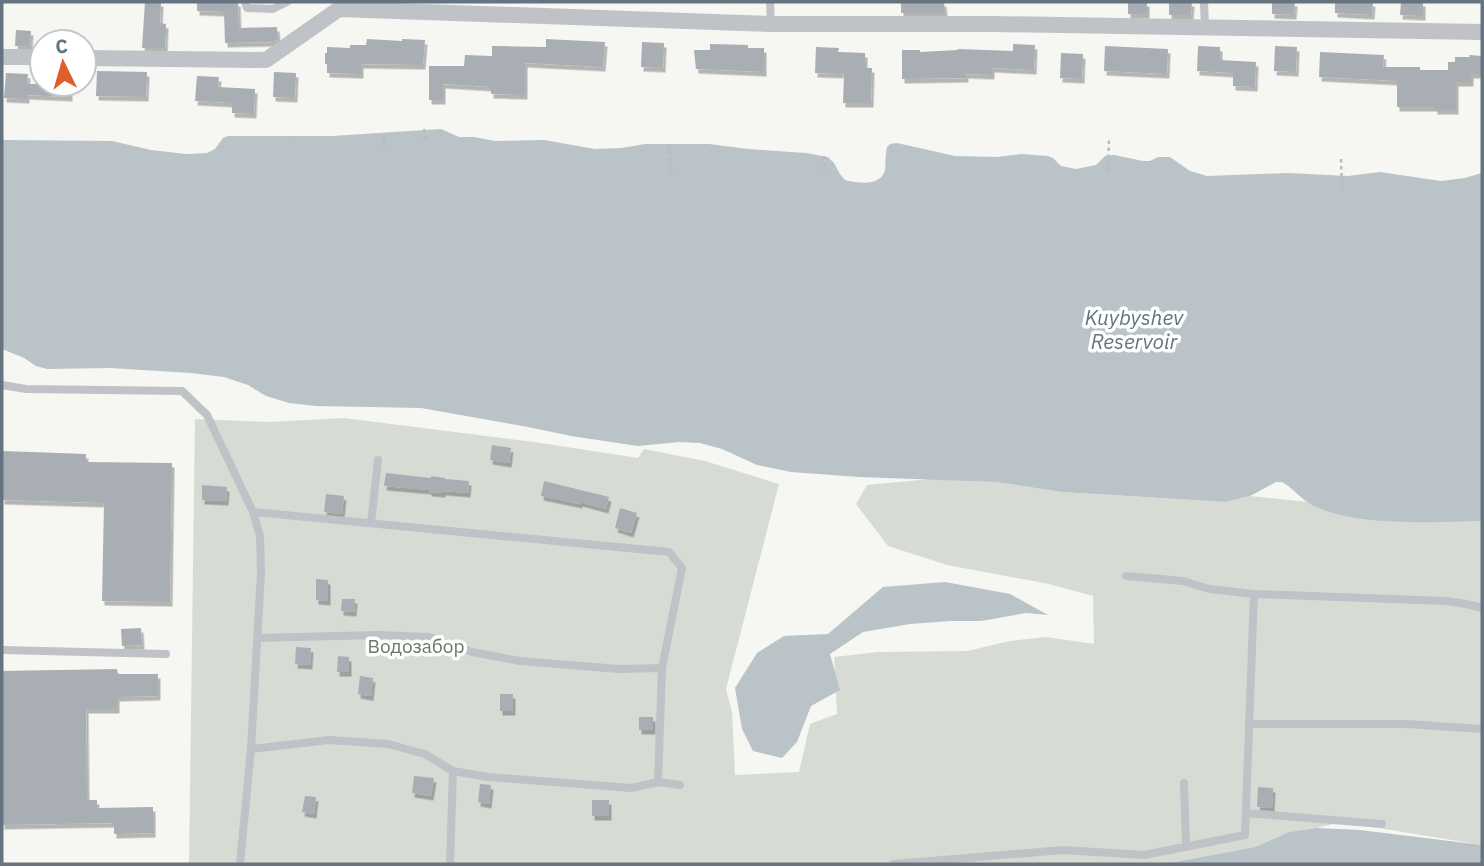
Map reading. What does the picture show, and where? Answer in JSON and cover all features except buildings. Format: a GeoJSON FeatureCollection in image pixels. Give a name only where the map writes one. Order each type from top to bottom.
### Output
{"type":"FeatureCollection","features":[{"type":"Feature","properties":{"kind":"street"},"geometry":{"type":"LineString","coordinates":[[98,58],[266,60],[336,5],[771,24],[995,24],[1482,33]]}},
{"type":"Feature","properties":{"kind":"street"},"geometry":{"type":"LineString","coordinates":[[2,57],[28,57]]}},
{"type":"Feature","properties":{"kind":"lane"},"geometry":{"type":"LineString","coordinates":[[245,2],[247,8],[273,9],[287,2]]}},
{"type":"Feature","properties":{"kind":"lane"},"geometry":{"type":"LineString","coordinates":[[771,2],[771,24]]}},
{"type":"Feature","properties":{"kind":"lane"},"geometry":{"type":"LineString","coordinates":[[1204,2],[1205,28]]}},
{"type":"Feature","properties":{"kind":"lane"},"geometry":{"type":"LineString","coordinates":[[2,385],[26,389],[182,391],[207,415],[253,512],[260,536],[258,638],[240,864]]}},
{"type":"Feature","properties":{"kind":"lane"},"geometry":{"type":"LineString","coordinates":[[371,523],[379,460]]}},
{"type":"Feature","properties":{"kind":"lane"},"geometry":{"type":"LineString","coordinates":[[253,512],[669,552],[682,568],[662,668],[658,782]]}},
{"type":"Feature","properties":{"kind":"lane"},"geometry":{"type":"LineString","coordinates":[[1126,576],[1183,581],[1209,589],[1254,594],[1446,601],[1482,608]]}},
{"type":"Feature","properties":{"kind":"lane"},"geometry":{"type":"LineString","coordinates":[[894,864],[1063,850],[1144,855],[1245,835],[1254,594]]}},
{"type":"Feature","properties":{"kind":"lane"},"geometry":{"type":"LineString","coordinates":[[258,638],[378,635],[429,637],[472,652],[520,661],[619,668],[662,668]]}},
{"type":"Feature","properties":{"kind":"lane"},"geometry":{"type":"LineString","coordinates":[[2,650],[166,654]]}},
{"type":"Feature","properties":{"kind":"lane"},"geometry":{"type":"LineString","coordinates":[[1249,724],[1407,724],[1482,729]]}},
{"type":"Feature","properties":{"kind":"lane"},"geometry":{"type":"LineString","coordinates":[[251,749],[329,740],[388,744],[425,754],[453,771],[500,778],[631,788],[658,782],[681,785]]}},
{"type":"Feature","properties":{"kind":"lane"},"geometry":{"type":"LineString","coordinates":[[450,864],[453,771]]}},
{"type":"Feature","properties":{"kind":"lane"},"geometry":{"type":"LineString","coordinates":[[1184,783],[1186,847]]}},
{"type":"Feature","properties":{"kind":"lane"},"geometry":{"type":"LineString","coordinates":[[1246,813],[1382,824]]}},
{"type":"Feature","properties":{"kind":"path"},"geometry":{"type":"LineString","coordinates":[[424,129],[426,143]]}},
{"type":"Feature","properties":{"kind":"path"},"geometry":{"type":"LineString","coordinates":[[384,133],[384,145]]}},
{"type":"Feature","properties":{"kind":"path"},"geometry":{"type":"LineString","coordinates":[[293,144],[294,136]]}},
{"type":"Feature","properties":{"kind":"path"},"geometry":{"type":"LineString","coordinates":[[1108,172],[1109,137]]}},
{"type":"Feature","properties":{"kind":"path"},"geometry":{"type":"LineString","coordinates":[[669,144],[671,174]]}},
{"type":"Feature","properties":{"kind":"path"},"geometry":{"type":"LineString","coordinates":[[824,156],[824,173]]}},
{"type":"Feature","properties":{"kind":"path"},"geometry":{"type":"LineString","coordinates":[[1341,159],[1342,192]]}},
{"type":"Feature","properties":{"kind":"green space","name":"Водозабор"},"geometry":{"type":"Polygon","coordinates":[[[344,418],[638,458],[644,449],[705,461],[779,484],[726,689],[732,712],[735,775],[799,772],[810,724],[837,714],[834,657],[878,652],[967,651],[1010,641],[1046,637],[1094,644],[1093,596],[1049,584],[947,565],[888,546],[856,504],[867,485],[931,479],[996,482],[1062,492],[1226,502],[1250,496],[1308,502],[1334,513],[1360,518],[1482,521],[1482,845],[1342,822],[1289,832],[1255,847],[1164,864],[189,864],[195,419],[270,422],[344,418]]]}},
{"type":"Feature","properties":{"kind":"water","name":"Kuybyshev Reservoir"},"geometry":{"type":"Polygon","coordinates":[[[441,129],[459,137],[495,141],[544,140],[595,149],[645,144],[709,144],[806,153],[828,157],[845,180],[862,183],[874,181],[883,175],[887,147],[897,143],[955,156],[1048,156],[1061,166],[1076,169],[1096,165],[1105,156],[1114,155],[1143,161],[1170,157],[1190,171],[1207,176],[1287,173],[1348,176],[1380,172],[1441,181],[1482,173],[1482,521],[1395,522],[1350,517],[1312,505],[1282,482],[1276,482],[1250,496],[1226,502],[1062,492],[996,482],[791,472],[757,465],[722,449],[700,443],[638,446],[421,408],[289,403],[224,377],[110,368],[47,369],[2,349],[2,140],[112,141],[151,150],[186,154],[207,153],[228,136],[332,136],[441,129]]]}},
{"type":"Feature","properties":{"kind":"water"},"geometry":{"type":"Polygon","coordinates":[[[945,582],[1010,594],[1048,615],[1026,613],[981,621],[910,624],[863,632],[830,654],[840,690],[811,706],[797,742],[782,758],[753,751],[742,729],[735,688],[757,653],[784,636],[828,634],[883,587],[945,582]]]}},
{"type":"Feature","properties":{"kind":"water"},"geometry":{"type":"Polygon","coordinates":[[[1317,828],[1360,830],[1482,845],[1482,864],[1164,864],[1255,847],[1289,832],[1317,828]]]}}]}
